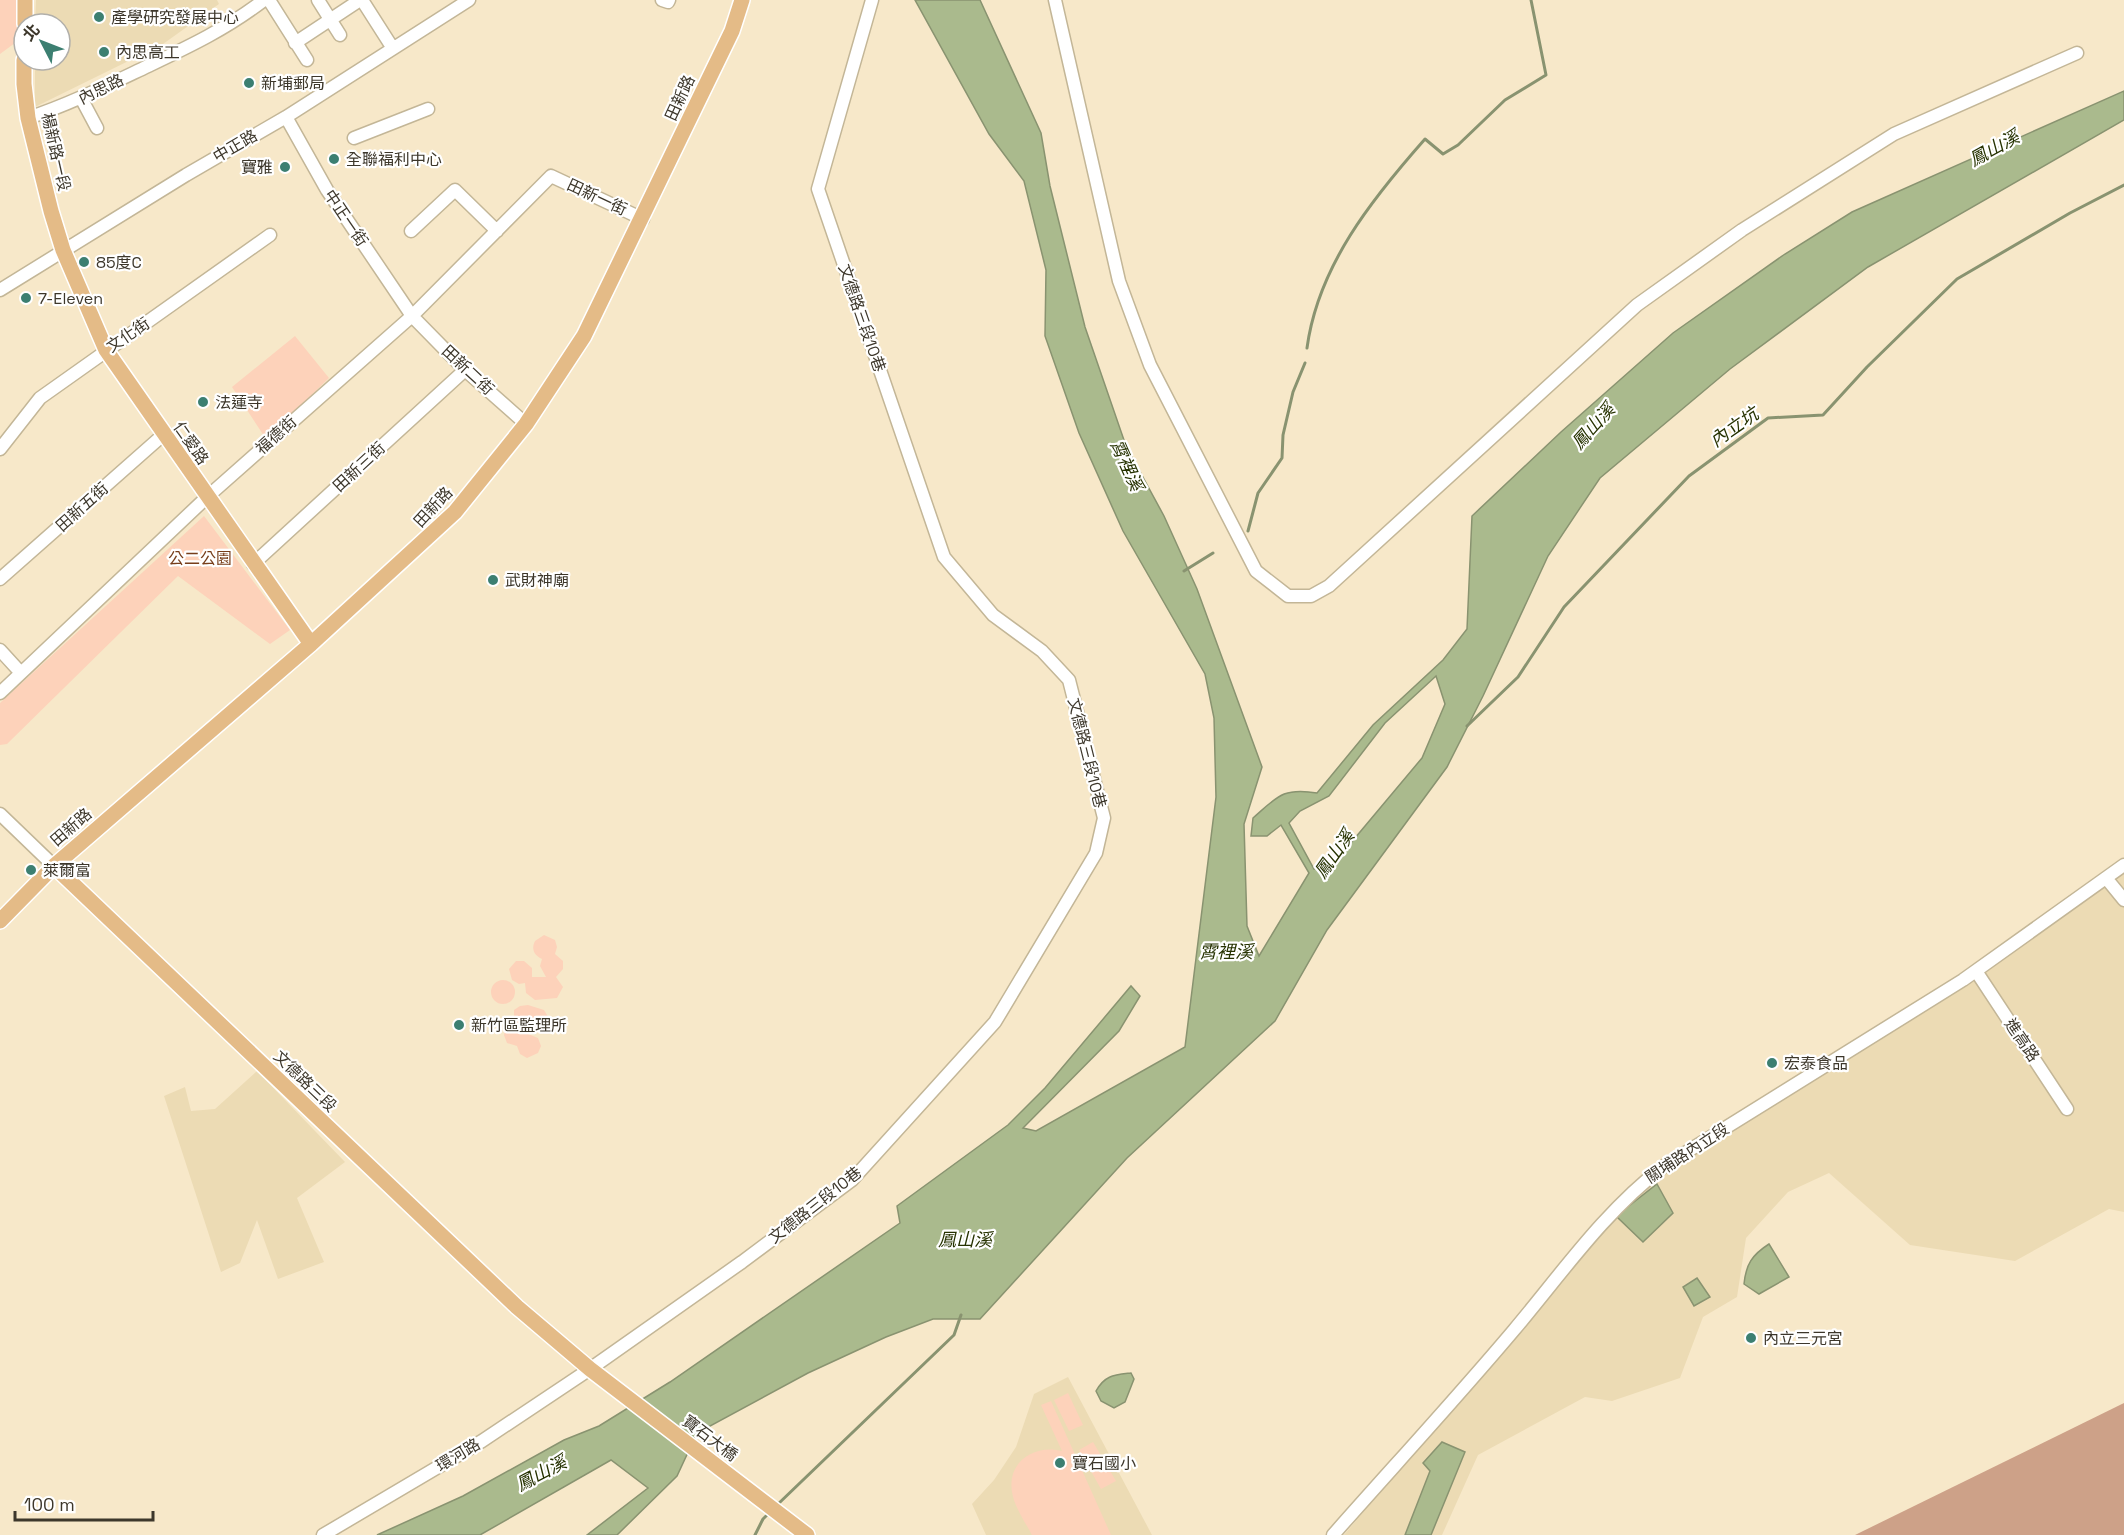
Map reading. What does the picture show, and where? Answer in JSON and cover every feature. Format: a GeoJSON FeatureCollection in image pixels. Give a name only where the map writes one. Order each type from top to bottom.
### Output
{"type":"FeatureCollection","features":[{"type":"Feature","properties":{"kind":"main road","name":"田新路"},"geometry":{"type":"LineString","coordinates":[[0,921],[54,866],[311,644],[455,513],[526,423],[584,336],[643,219],[732,31],[742,0]]}},
{"type":"Feature","properties":{"kind":"main road","name":"楊新路一段"},"geometry":{"type":"LineString","coordinates":[[24,72],[28,118],[63,250]]}},
{"type":"Feature","properties":{"kind":"main road","name":"仁愛路"},"geometry":{"type":"LineString","coordinates":[[63,250],[106,350],[206,498],[311,644]]}},
{"type":"Feature","properties":{"kind":"main road","name":"文德路三段"},"geometry":{"type":"LineString","coordinates":[[54,866],[517,1307],[590,1369]]}},
{"type":"Feature","properties":{"kind":"main road","name":"寶石大橋"},"geometry":{"type":"LineString","coordinates":[[590,1369],[807,1535]]}},
{"type":"Feature","properties":{"kind":"street"},"geometry":{"type":"LineString","coordinates":[[267,0],[307,60]]}},
{"type":"Feature","properties":{"kind":"street","name":"內思路"},"geometry":{"type":"LineString","coordinates":[[28,118],[81,99],[230,26],[267,0]]}},
{"type":"Feature","properties":{"kind":"street"},"geometry":{"type":"LineString","coordinates":[[318,0],[340,35]]}},
{"type":"Feature","properties":{"kind":"street"},"geometry":{"type":"LineString","coordinates":[[294,43],[361,0],[392,47]]}},
{"type":"Feature","properties":{"kind":"street","name":"中正路"},"geometry":{"type":"LineString","coordinates":[[0,290],[286,117],[392,47],[469,0]]}},
{"type":"Feature","properties":{"kind":"street"},"geometry":{"type":"LineString","coordinates":[[662,0],[668,2],[669,0]]}},
{"type":"Feature","properties":{"kind":"street","name":"文德路三段10巷"},"geometry":{"type":"LineString","coordinates":[[590,1369],[852,1180],[995,1022],[1096,853],[1104,818],[1068,680],[1042,651],[993,615],[944,557],[818,189],[872,0]]}},
{"type":"Feature","properties":{"kind":"street"},"geometry":{"type":"LineString","coordinates":[[1055,0],[1119,281],[1150,365],[1256,571],[1288,596],[1311,596],[1329,586],[1637,305],[1742,230],[1894,134],[2077,53]]}},
{"type":"Feature","properties":{"kind":"street"},"geometry":{"type":"LineString","coordinates":[[81,99],[97,128]]}},
{"type":"Feature","properties":{"kind":"street"},"geometry":{"type":"LineString","coordinates":[[354,138],[428,109]]}},
{"type":"Feature","properties":{"kind":"street","name":"中正一街"},"geometry":{"type":"LineString","coordinates":[[286,117],[327,190],[412,316]]}},
{"type":"Feature","properties":{"kind":"street","name":"田新一街"},"geometry":{"type":"LineString","coordinates":[[551,176],[643,219]]}},
{"type":"Feature","properties":{"kind":"street","name":"福德街"},"geometry":{"type":"LineString","coordinates":[[0,693],[206,498],[412,316],[551,176]]}},
{"type":"Feature","properties":{"kind":"street"},"geometry":{"type":"LineString","coordinates":[[411,231],[455,190],[497,231]]}},
{"type":"Feature","properties":{"kind":"street","name":"文化街"},"geometry":{"type":"LineString","coordinates":[[0,449],[40,398],[270,235]]}},
{"type":"Feature","properties":{"kind":"street","name":"田新二街"},"geometry":{"type":"LineString","coordinates":[[412,316],[465,370],[526,423]]}},
{"type":"Feature","properties":{"kind":"street","name":"田新三街"},"geometry":{"type":"LineString","coordinates":[[253,564],[465,370]]}},
{"type":"Feature","properties":{"kind":"street","name":"田新五街"},"geometry":{"type":"LineString","coordinates":[[0,579],[163,435]]}},
{"type":"Feature","properties":{"kind":"street"},"geometry":{"type":"LineString","coordinates":[[0,650],[21,673]]}},
{"type":"Feature","properties":{"kind":"street","name":"文德路三段"},"geometry":{"type":"LineString","coordinates":[[0,813],[54,866]]}},
{"type":"Feature","properties":{"kind":"street","name":"關埔路內立段"},"geometry":{"type":"LineString","coordinates":[[1332,1535],[1462,1390],[1605,1219],[1640,1183],[1976,971],[2124,865]]}},
{"type":"Feature","properties":{"kind":"street"},"geometry":{"type":"LineString","coordinates":[[2106,878],[2124,900]]}},
{"type":"Feature","properties":{"kind":"street","name":"進高路"},"geometry":{"type":"LineString","coordinates":[[1976,971],[2067,1108]]}},
{"type":"Feature","properties":{"kind":"street","name":"環河路"},"geometry":{"type":"LineString","coordinates":[[323,1535],[482,1441],[590,1369]]}},
{"type":"Feature","properties":{"kind":"shaded area","name":"內思高工"},"geometry":{"type":"Polygon","coordinates":[[[36,0],[217,0],[219,4],[163,44],[35,107],[35,72],[72,72],[72,12],[36,12],[36,0]]]}},
{"type":"Feature","properties":{"kind":"shaded area"},"geometry":{"type":"Polygon","coordinates":[[[2124,869],[2124,1212],[2109,1209],[2015,1261],[1910,1245],[1829,1173],[1788,1192],[1746,1238],[1737,1297],[1703,1317],[1680,1378],[1612,1401],[1585,1397],[1478,1455],[1442,1535],[1344,1535],[1611,1218],[1647,1184],[2124,869]]]}},
{"type":"Feature","properties":{"kind":"shaded area"},"geometry":{"type":"Polygon","coordinates":[[[257,1071],[345,1162],[297,1198],[324,1262],[278,1279],[257,1220],[240,1263],[221,1272],[164,1096],[185,1087],[191,1111],[215,1109],[257,1071]]]}},
{"type":"Feature","properties":{"kind":"shaded area","name":"寶石國小"},"geometry":{"type":"Polygon","coordinates":[[[1068,1377],[1152,1535],[986,1535],[972,1504],[994,1480],[1016,1447],[1034,1394],[1068,1377]]]}},
{"type":"Feature","properties":{"kind":"shaded area"},"geometry":{"type":"Polygon","coordinates":[[[2124,1403],[2124,1535],[1855,1535],[2124,1403]]]}},
{"type":"Feature","properties":{"kind":"green space"},"geometry":{"type":"Polygon","coordinates":[[[0,0],[18,0],[18,12],[12,12],[12,45],[0,54],[0,0]]]}},
{"type":"Feature","properties":{"kind":"green space"},"geometry":{"type":"Polygon","coordinates":[[[295,336],[329,378],[266,439],[232,387],[295,336]]]}},
{"type":"Feature","properties":{"kind":"green space","name":"公二公園"},"geometry":{"type":"Polygon","coordinates":[[[204,516],[290,630],[270,644],[178,576],[7,744],[0,745],[0,703],[204,516]]]}},
{"type":"Feature","properties":{"kind":"green space"},"geometry":{"type":"Polygon","coordinates":[[[544,935],[555,940],[557,947],[555,954],[563,961],[563,969],[556,977],[563,987],[557,998],[535,1000],[526,993],[525,983],[519,984],[512,980],[509,969],[516,961],[524,961],[532,968],[532,977],[546,977],[540,966],[542,959],[535,954],[533,949],[535,941],[544,935]]]}},
{"type":"Feature","properties":{"kind":"green space"},"geometry":{"type":"Polygon","coordinates":[[[503,980],[508,981],[514,987],[514,997],[508,1003],[503,1004],[498,1003],[492,997],[491,992],[492,987],[498,981],[503,980]]]}},
{"type":"Feature","properties":{"kind":"green space"},"geometry":{"type":"Polygon","coordinates":[[[528,1005],[544,1010],[550,1020],[547,1028],[540,1033],[527,1029],[528,1034],[538,1038],[541,1046],[538,1053],[527,1058],[520,1054],[517,1046],[507,1043],[504,1035],[506,1028],[514,1022],[514,1010],[528,1005]]]}},
{"type":"Feature","properties":{"kind":"green space"},"geometry":{"type":"Polygon","coordinates":[[[1068,1393],[1083,1425],[1069,1431],[1054,1400],[1068,1393]]]}},
{"type":"Feature","properties":{"kind":"green space"},"geometry":{"type":"Polygon","coordinates":[[[1051,1401],[1111,1535],[1032,1535],[1017,1508],[1012,1492],[1012,1481],[1019,1464],[1025,1457],[1042,1450],[1062,1451],[1041,1405],[1051,1401]]]}},
{"type":"Feature","properties":{"kind":"green space"},"geometry":{"type":"Polygon","coordinates":[[[1093,1442],[1116,1481],[1101,1489],[1079,1450],[1093,1442]]]}},
{"type":"Feature","properties":{"kind":"water","name":"鳳山溪"},"geometry":{"type":"Polygon","coordinates":[[[915,0],[980,0],[1041,133],[1050,186],[1085,327],[1126,446],[1164,516],[1197,589],[1262,767],[1244,824],[1247,926],[1259,956],[1309,873],[1281,825],[1267,836],[1251,836],[1253,818],[1281,795],[1296,791],[1317,793],[1373,725],[1443,660],[1467,629],[1472,516],[1561,432],[1673,333],[1785,254],[1852,212],[2124,91],[2124,120],[1868,267],[1730,369],[1600,478],[1548,556],[1483,696],[1447,767],[1327,930],[1275,1021],[1127,1158],[980,1319],[933,1319],[886,1337],[808,1373],[697,1433],[677,1476],[617,1535],[587,1535],[648,1488],[611,1460],[480,1535],[377,1535],[463,1496],[564,1440],[599,1426],[670,1382],[900,1223],[897,1206],[1008,1125],[1045,1088],[1131,986],[1140,996],[1119,1031],[1023,1128],[1036,1131],[1185,1047],[1216,797],[1214,718],[1205,674],[1123,531],[1079,433],[1045,336],[1046,270],[1024,181],[989,134],[915,0]],[[1436,676],[1385,723],[1329,796],[1300,811],[1289,823],[1314,869],[1334,863],[1422,758],[1445,704],[1436,676]]]}},
{"type":"Feature","properties":{"kind":"water"},"geometry":{"type":"Polygon","coordinates":[[[1657,1184],[1673,1213],[1643,1242],[1616,1216],[1657,1184]]]}},
{"type":"Feature","properties":{"kind":"water"},"geometry":{"type":"Polygon","coordinates":[[[1769,1244],[1789,1277],[1759,1294],[1744,1284],[1745,1277],[1748,1265],[1758,1252],[1769,1244]]]}},
{"type":"Feature","properties":{"kind":"water"},"geometry":{"type":"Polygon","coordinates":[[[1697,1278],[1710,1297],[1694,1306],[1683,1287],[1697,1278]]]}},
{"type":"Feature","properties":{"kind":"water"},"geometry":{"type":"Polygon","coordinates":[[[1131,1373],[1134,1379],[1125,1402],[1114,1408],[1101,1401],[1096,1391],[1103,1382],[1115,1375],[1131,1373]]]}},
{"type":"Feature","properties":{"kind":"water"},"geometry":{"type":"Polygon","coordinates":[[[1442,1442],[1465,1452],[1431,1535],[1405,1535],[1430,1471],[1423,1463],[1442,1442]]]}},
{"type":"Feature","properties":{"kind":"waterway"},"geometry":{"type":"LineString","coordinates":[[1307,348],[1313,318],[1323,289],[1350,235],[1386,185],[1425,139],[1443,154],[1458,145],[1505,100],[1546,75],[1531,0]]}},
{"type":"Feature","properties":{"kind":"waterway","name":"內立坑"},"geometry":{"type":"LineString","coordinates":[[1467,726],[1518,677],[1564,607],[1689,476],[1768,418],[1823,415],[1867,367],[1957,279],[2070,213],[2124,185]]}},
{"type":"Feature","properties":{"kind":"waterway"},"geometry":{"type":"LineString","coordinates":[[1248,531],[1258,493],[1282,458],[1283,435],[1293,392],[1305,363]]}},
{"type":"Feature","properties":{"kind":"waterway"},"geometry":{"type":"LineString","coordinates":[[1184,571],[1213,553]]}},
{"type":"Feature","properties":{"kind":"waterway"},"geometry":{"type":"LineString","coordinates":[[777,1505],[954,1335],[961,1315]]}},
{"type":"Feature","properties":{"kind":"waterway"},"geometry":{"type":"LineString","coordinates":[[755,1535],[763,1519],[770,1512]]}},
{"type":"Feature","properties":{"kind":"place","name":"產學研究發展中心"},"geometry":{"type":"Point","coordinates":[99,17]}},
{"type":"Feature","properties":{"kind":"place","name":"內思高工"},"geometry":{"type":"Point","coordinates":[104,52]}},
{"type":"Feature","properties":{"kind":"place","name":"新埔郵局"},"geometry":{"type":"Point","coordinates":[249,83]}},
{"type":"Feature","properties":{"kind":"place","name":"全聯福利中心"},"geometry":{"type":"Point","coordinates":[334,159]}},
{"type":"Feature","properties":{"kind":"place","name":"寶雅"},"geometry":{"type":"Point","coordinates":[285,167]}},
{"type":"Feature","properties":{"kind":"place","name":"85度C"},"geometry":{"type":"Point","coordinates":[84,262]}},
{"type":"Feature","properties":{"kind":"place","name":"7-Eleven"},"geometry":{"type":"Point","coordinates":[26,298]}},
{"type":"Feature","properties":{"kind":"place","name":"法蓮寺"},"geometry":{"type":"Point","coordinates":[203,402]}},
{"type":"Feature","properties":{"kind":"place","name":"武財神廟"},"geometry":{"type":"Point","coordinates":[493,580]}},
{"type":"Feature","properties":{"kind":"place","name":"萊爾富"},"geometry":{"type":"Point","coordinates":[31,870]}},
{"type":"Feature","properties":{"kind":"place","name":"新竹區監理所"},"geometry":{"type":"Point","coordinates":[459,1025]}},
{"type":"Feature","properties":{"kind":"place","name":"宏泰食品"},"geometry":{"type":"Point","coordinates":[1772,1063]}},
{"type":"Feature","properties":{"kind":"place","name":"內立三元宮"},"geometry":{"type":"Point","coordinates":[1751,1338]}},
{"type":"Feature","properties":{"kind":"place","name":"寶石國小"},"geometry":{"type":"Point","coordinates":[1060,1463]}},
{"type":"Feature","properties":{"kind":"water label","name":"霄裡溪"},"geometry":{"type":"Point","coordinates":[1127,465]}},
{"type":"Feature","properties":{"kind":"water label","name":"霄裡溪"},"geometry":{"type":"Point","coordinates":[1226,951]}}]}
